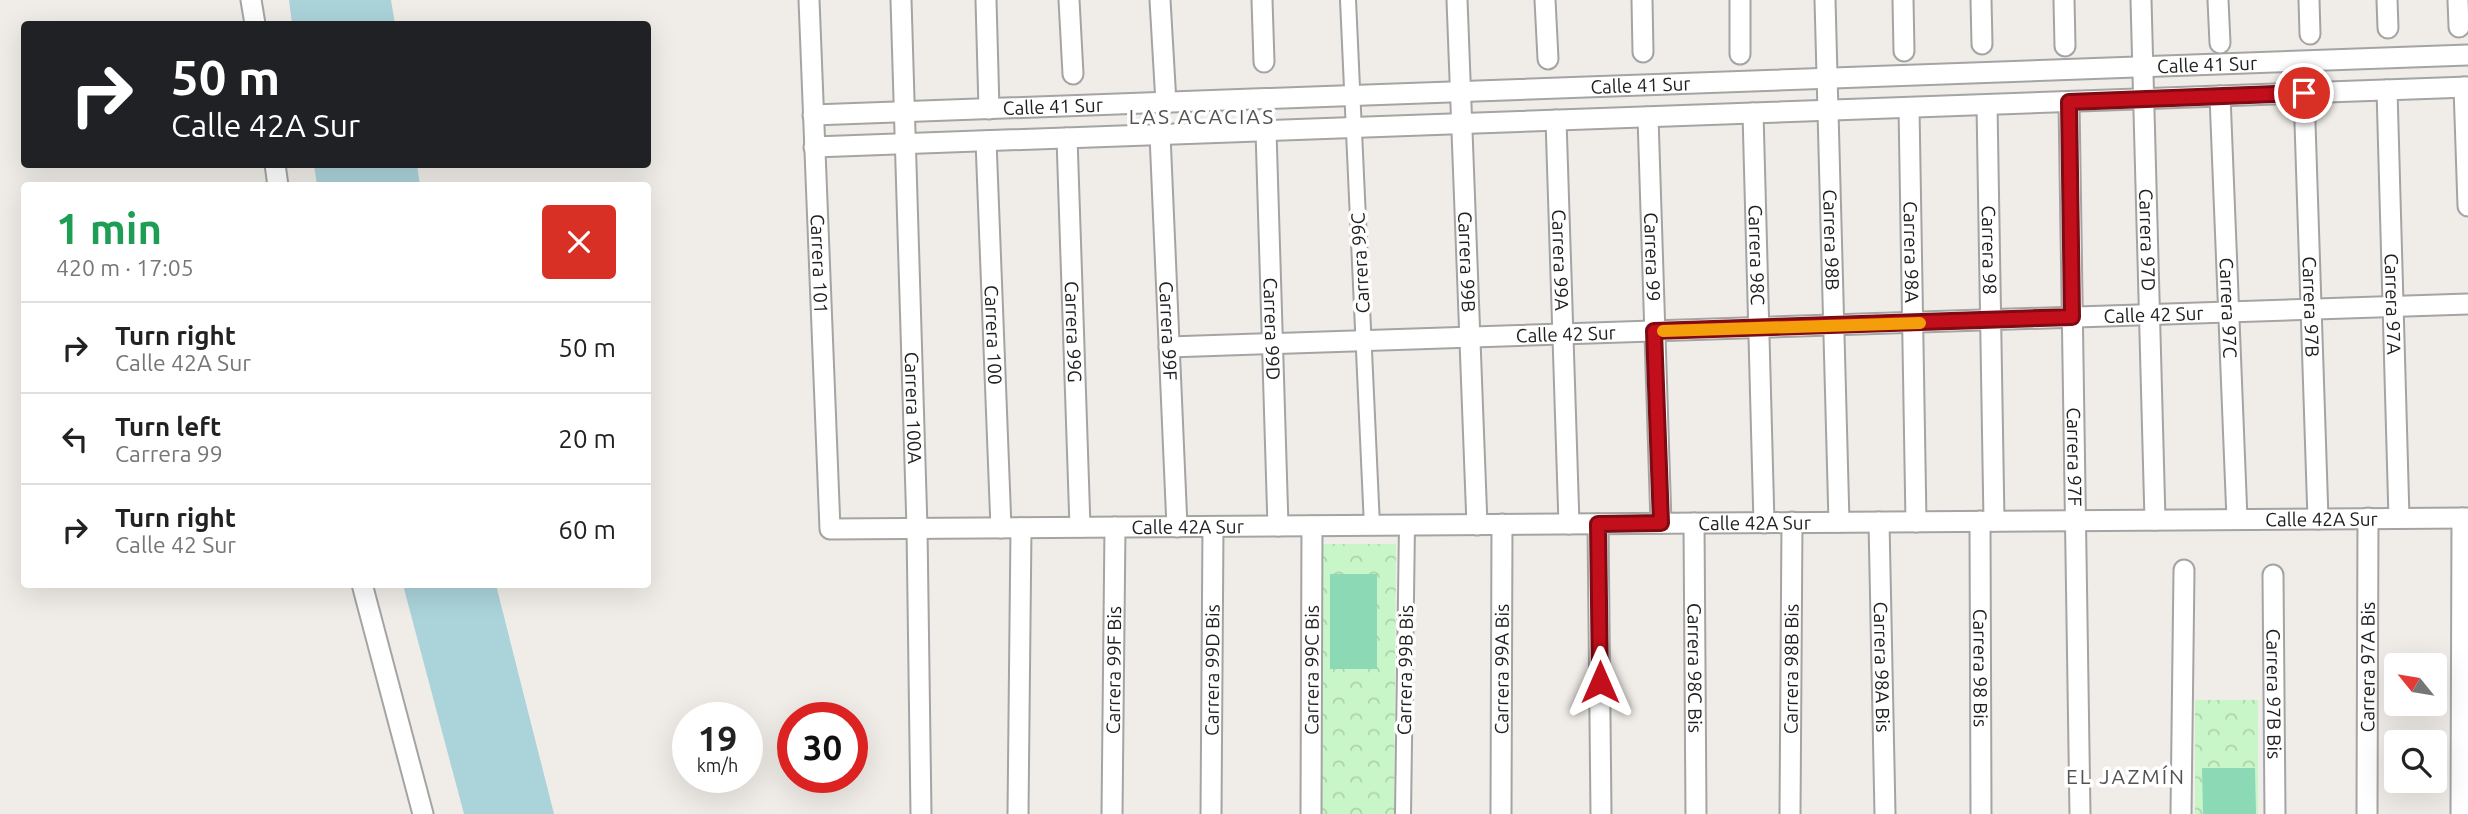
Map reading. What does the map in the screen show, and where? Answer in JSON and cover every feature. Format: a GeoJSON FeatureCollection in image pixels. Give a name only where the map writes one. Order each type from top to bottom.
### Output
{"type":"FeatureCollection","features":[{"type":"Feature","properties":{"kind":"street"},"geometry":{"type":"LineString","coordinates":[[251,0],[254,21]]}},
{"type":"Feature","properties":{"kind":"street","name":"Carrera 101"},"geometry":{"type":"LineString","coordinates":[[809,0],[830,529]]}},
{"type":"Feature","properties":{"kind":"street","name":"Carrera 100A"},"geometry":{"type":"LineString","coordinates":[[901,0],[917,528],[921,814]]}},
{"type":"Feature","properties":{"kind":"street"},"geometry":{"type":"LineString","coordinates":[[986,0],[989,109]]}},
{"type":"Feature","properties":{"kind":"street"},"geometry":{"type":"LineString","coordinates":[[1069,0],[1073,74]]}},
{"type":"Feature","properties":{"kind":"street"},"geometry":{"type":"LineString","coordinates":[[1160,0],[1166,103]]}},
{"type":"Feature","properties":{"kind":"street"},"geometry":{"type":"LineString","coordinates":[[1262,0],[1264,62]]}},
{"type":"Feature","properties":{"kind":"street","name":"Carrera 99C"},"geometry":{"type":"LineString","coordinates":[[1348,0],[1372,526]]}},
{"type":"Feature","properties":{"kind":"street","name":"Carrera 99B"},"geometry":{"type":"LineString","coordinates":[[1457,0],[1477,525]]}},
{"type":"Feature","properties":{"kind":"street"},"geometry":{"type":"LineString","coordinates":[[1545,0],[1548,60]]}},
{"type":"Feature","properties":{"kind":"street"},"geometry":{"type":"LineString","coordinates":[[1642,0],[1643,52]]}},
{"type":"Feature","properties":{"kind":"street"},"geometry":{"type":"LineString","coordinates":[[1740,0],[1740,54]]}},
{"type":"Feature","properties":{"kind":"street","name":"Carrera 98B"},"geometry":{"type":"LineString","coordinates":[[1825,0],[1839,522]]}},
{"type":"Feature","properties":{"kind":"street"},"geometry":{"type":"LineString","coordinates":[[1903,0],[1904,51]]}},
{"type":"Feature","properties":{"kind":"street"},"geometry":{"type":"LineString","coordinates":[[1981,0],[1982,44]]}},
{"type":"Feature","properties":{"kind":"street"},"geometry":{"type":"LineString","coordinates":[[2064,0],[2065,46]]}},
{"type":"Feature","properties":{"kind":"street","name":"Carrera 97D"},"geometry":{"type":"LineString","coordinates":[[2141,0],[2155,520]]}},
{"type":"Feature","properties":{"kind":"street"},"geometry":{"type":"LineString","coordinates":[[2218,0],[2220,43]]}},
{"type":"Feature","properties":{"kind":"street"},"geometry":{"type":"LineString","coordinates":[[2309,0],[2310,34]]}},
{"type":"Feature","properties":{"kind":"street"},"geometry":{"type":"LineString","coordinates":[[2386,0],[2388,29]]}},
{"type":"Feature","properties":{"kind":"street"},"geometry":{"type":"LineString","coordinates":[[2458,0],[2459,27]]}},
{"type":"Feature","properties":{"kind":"street","name":"Calle 41 Sur"},"geometry":{"type":"LineString","coordinates":[[813,116],[2468,55]]}},
{"type":"Feature","properties":{"kind":"street"},"geometry":{"type":"LineString","coordinates":[[2466,87],[2468,206]]}},
{"type":"Feature","properties":{"kind":"street","name":"Calle 41 Sur"},"geometry":{"type":"LineString","coordinates":[[814,147],[2466,87]]}},
{"type":"Feature","properties":{"kind":"street","name":"Carrera 97A"},"geometry":{"type":"LineString","coordinates":[[2387,90],[2399,518]]}},
{"type":"Feature","properties":{"kind":"street","name":"Carrera 97B"},"geometry":{"type":"LineString","coordinates":[[2304,93],[2318,519]]}},
{"type":"Feature","properties":{"kind":"street","name":"Carrera 97C"},"geometry":{"type":"LineString","coordinates":[[2220,96],[2237,519]]}},
{"type":"Feature","properties":{"kind":"street","name":"Carrera 97F"},"geometry":{"type":"LineString","coordinates":[[2069,102],[2080,814]]}},
{"type":"Feature","properties":{"kind":"street","name":"Carrera 98"},"geometry":{"type":"LineString","coordinates":[[1987,105],[1990,321],[1987,521]]}},
{"type":"Feature","properties":{"kind":"street","name":"Carrera 98A"},"geometry":{"type":"LineString","coordinates":[[1909,108],[1916,522]]}},
{"type":"Feature","properties":{"kind":"street","name":"Carrera 98C"},"geometry":{"type":"LineString","coordinates":[[1753,113],[1764,523]]}},
{"type":"Feature","properties":{"kind":"street","name":"Carrera 99"},"geometry":{"type":"LineString","coordinates":[[1648,117],[1661,523]]}},
{"type":"Feature","properties":{"kind":"street","name":"Carrera 99A"},"geometry":{"type":"LineString","coordinates":[[1556,120],[1569,524]]}},
{"type":"Feature","properties":{"kind":"street","name":"Carrera 99D"},"geometry":{"type":"LineString","coordinates":[[1266,131],[1278,526]]}},
{"type":"Feature","properties":{"kind":"street","name":"Carrera 99F"},"geometry":{"type":"LineString","coordinates":[[1160,135],[1177,527]]}},
{"type":"Feature","properties":{"kind":"street","name":"Carrera 99G"},"geometry":{"type":"LineString","coordinates":[[1067,138],[1080,527]]}},
{"type":"Feature","properties":{"kind":"street","name":"Carrera 100"},"geometry":{"type":"LineString","coordinates":[[986,141],[1011,528],[1018,814]]}},
{"type":"Feature","properties":{"kind":"street","name":"Calle 42 Sur"},"geometry":{"type":"LineString","coordinates":[[1169,347],[2468,304]]}},
{"type":"Feature","properties":{"kind":"street"},"geometry":{"type":"LineString","coordinates":[[2461,814],[2465,518]]}},
{"type":"Feature","properties":{"kind":"street","name":"Calle 42A Sur"},"geometry":{"type":"LineString","coordinates":[[830,529],[2465,518]]}},
{"type":"Feature","properties":{"kind":"street","name":"Carrera 97A Bis"},"geometry":{"type":"LineString","coordinates":[[2367,814],[2368,519]]}},
{"type":"Feature","properties":{"kind":"street","name":"Carrera 98 Bis"},"geometry":{"type":"LineString","coordinates":[[1981,814],[1987,521]]}},
{"type":"Feature","properties":{"kind":"street","name":"Carrera 98B Bis"},"geometry":{"type":"LineString","coordinates":[[1790,814],[1792,522]]}},
{"type":"Feature","properties":{"kind":"street","name":"Carrera 98A Bis"},"geometry":{"type":"LineString","coordinates":[[1879,522],[1885,814]]}},
{"type":"Feature","properties":{"kind":"street","name":"Carrera 98C Bis"},"geometry":{"type":"LineString","coordinates":[[1694,523],[1696,814]]}},
{"type":"Feature","properties":{"kind":"street","name":"Carrera 99A Bis"},"geometry":{"type":"LineString","coordinates":[[1501,814],[1502,524]]}},
{"type":"Feature","properties":{"kind":"street"},"geometry":{"type":"LineString","coordinates":[[1598,524],[1601,814]]}},
{"type":"Feature","properties":{"kind":"street","name":"Carrera 99B Bis"},"geometry":{"type":"LineString","coordinates":[[1403,814],[1407,525]]}},
{"type":"Feature","properties":{"kind":"street","name":"Carrera 99C Bis"},"geometry":{"type":"LineString","coordinates":[[1311,814],[1312,526]]}},
{"type":"Feature","properties":{"kind":"street","name":"Carrera 99F Bis"},"geometry":{"type":"LineString","coordinates":[[1112,814],[1115,527]]}},
{"type":"Feature","properties":{"kind":"street","name":"Carrera 99D Bis"},"geometry":{"type":"LineString","coordinates":[[1211,814],[1213,527]]}},
{"type":"Feature","properties":{"kind":"street"},"geometry":{"type":"LineString","coordinates":[[2181,814],[2184,570]]}},
{"type":"Feature","properties":{"kind":"street","name":"Carrera 97B Bis"},"geometry":{"type":"LineString","coordinates":[[2273,575],[2274,814]]}},
{"type":"Feature","properties":{"kind":"street"},"geometry":{"type":"LineString","coordinates":[[363,588],[423,814]]}},
{"type":"Feature","properties":{"kind":"green space"},"geometry":{"type":"Polygon","coordinates":[[[1319,544],[1396,544],[1394,814],[1317,814],[1319,544]]]}},
{"type":"Feature","properties":{"kind":"green space"},"geometry":{"type":"Polygon","coordinates":[[[1330,574],[1377,574],[1377,669],[1330,669],[1330,574]]]}},
{"type":"Feature","properties":{"kind":"green space"},"geometry":{"type":"Polygon","coordinates":[[[2195,700],[2258,700],[2258,814],[2195,814],[2195,700]]]}},
{"type":"Feature","properties":{"kind":"green space"},"geometry":{"type":"Polygon","coordinates":[[[2202,768],[2255,768],[2256,814],[2203,814],[2202,768]]]}},
{"type":"Feature","properties":{"kind":"water"},"geometry":{"type":"Polygon","coordinates":[[[289,0],[391,0],[394,21],[292,21],[289,0]]]}},
{"type":"Feature","properties":{"kind":"water"},"geometry":{"type":"Polygon","coordinates":[[[314,168],[417,168],[420,182],[317,182],[314,168]]]}},
{"type":"Feature","properties":{"kind":"water"},"geometry":{"type":"Polygon","coordinates":[[[404,588],[497,588],[554,814],[464,814],[404,588]]]}},
{"type":"Feature","properties":{"kind":"slow traffic"},"geometry":{"type":"LineString","coordinates":[[1663,331],[1920,323]]}},
{"type":"Feature","properties":{"kind":"district","name":"LAS ACACIAS"},"geometry":{"type":"Point","coordinates":[1202,117]}},
{"type":"Feature","properties":{"kind":"district","name":"EL JAZMÍN"},"geometry":{"type":"Point","coordinates":[2126,777]}},
{"type":"Feature","properties":{"kind":"route"},"geometry":{"type":"LineString","coordinates":[[1600,682],[1598,524],[1661,523],[1654,331],[2072,317],[2069,102],[2304,93]]}}]}
